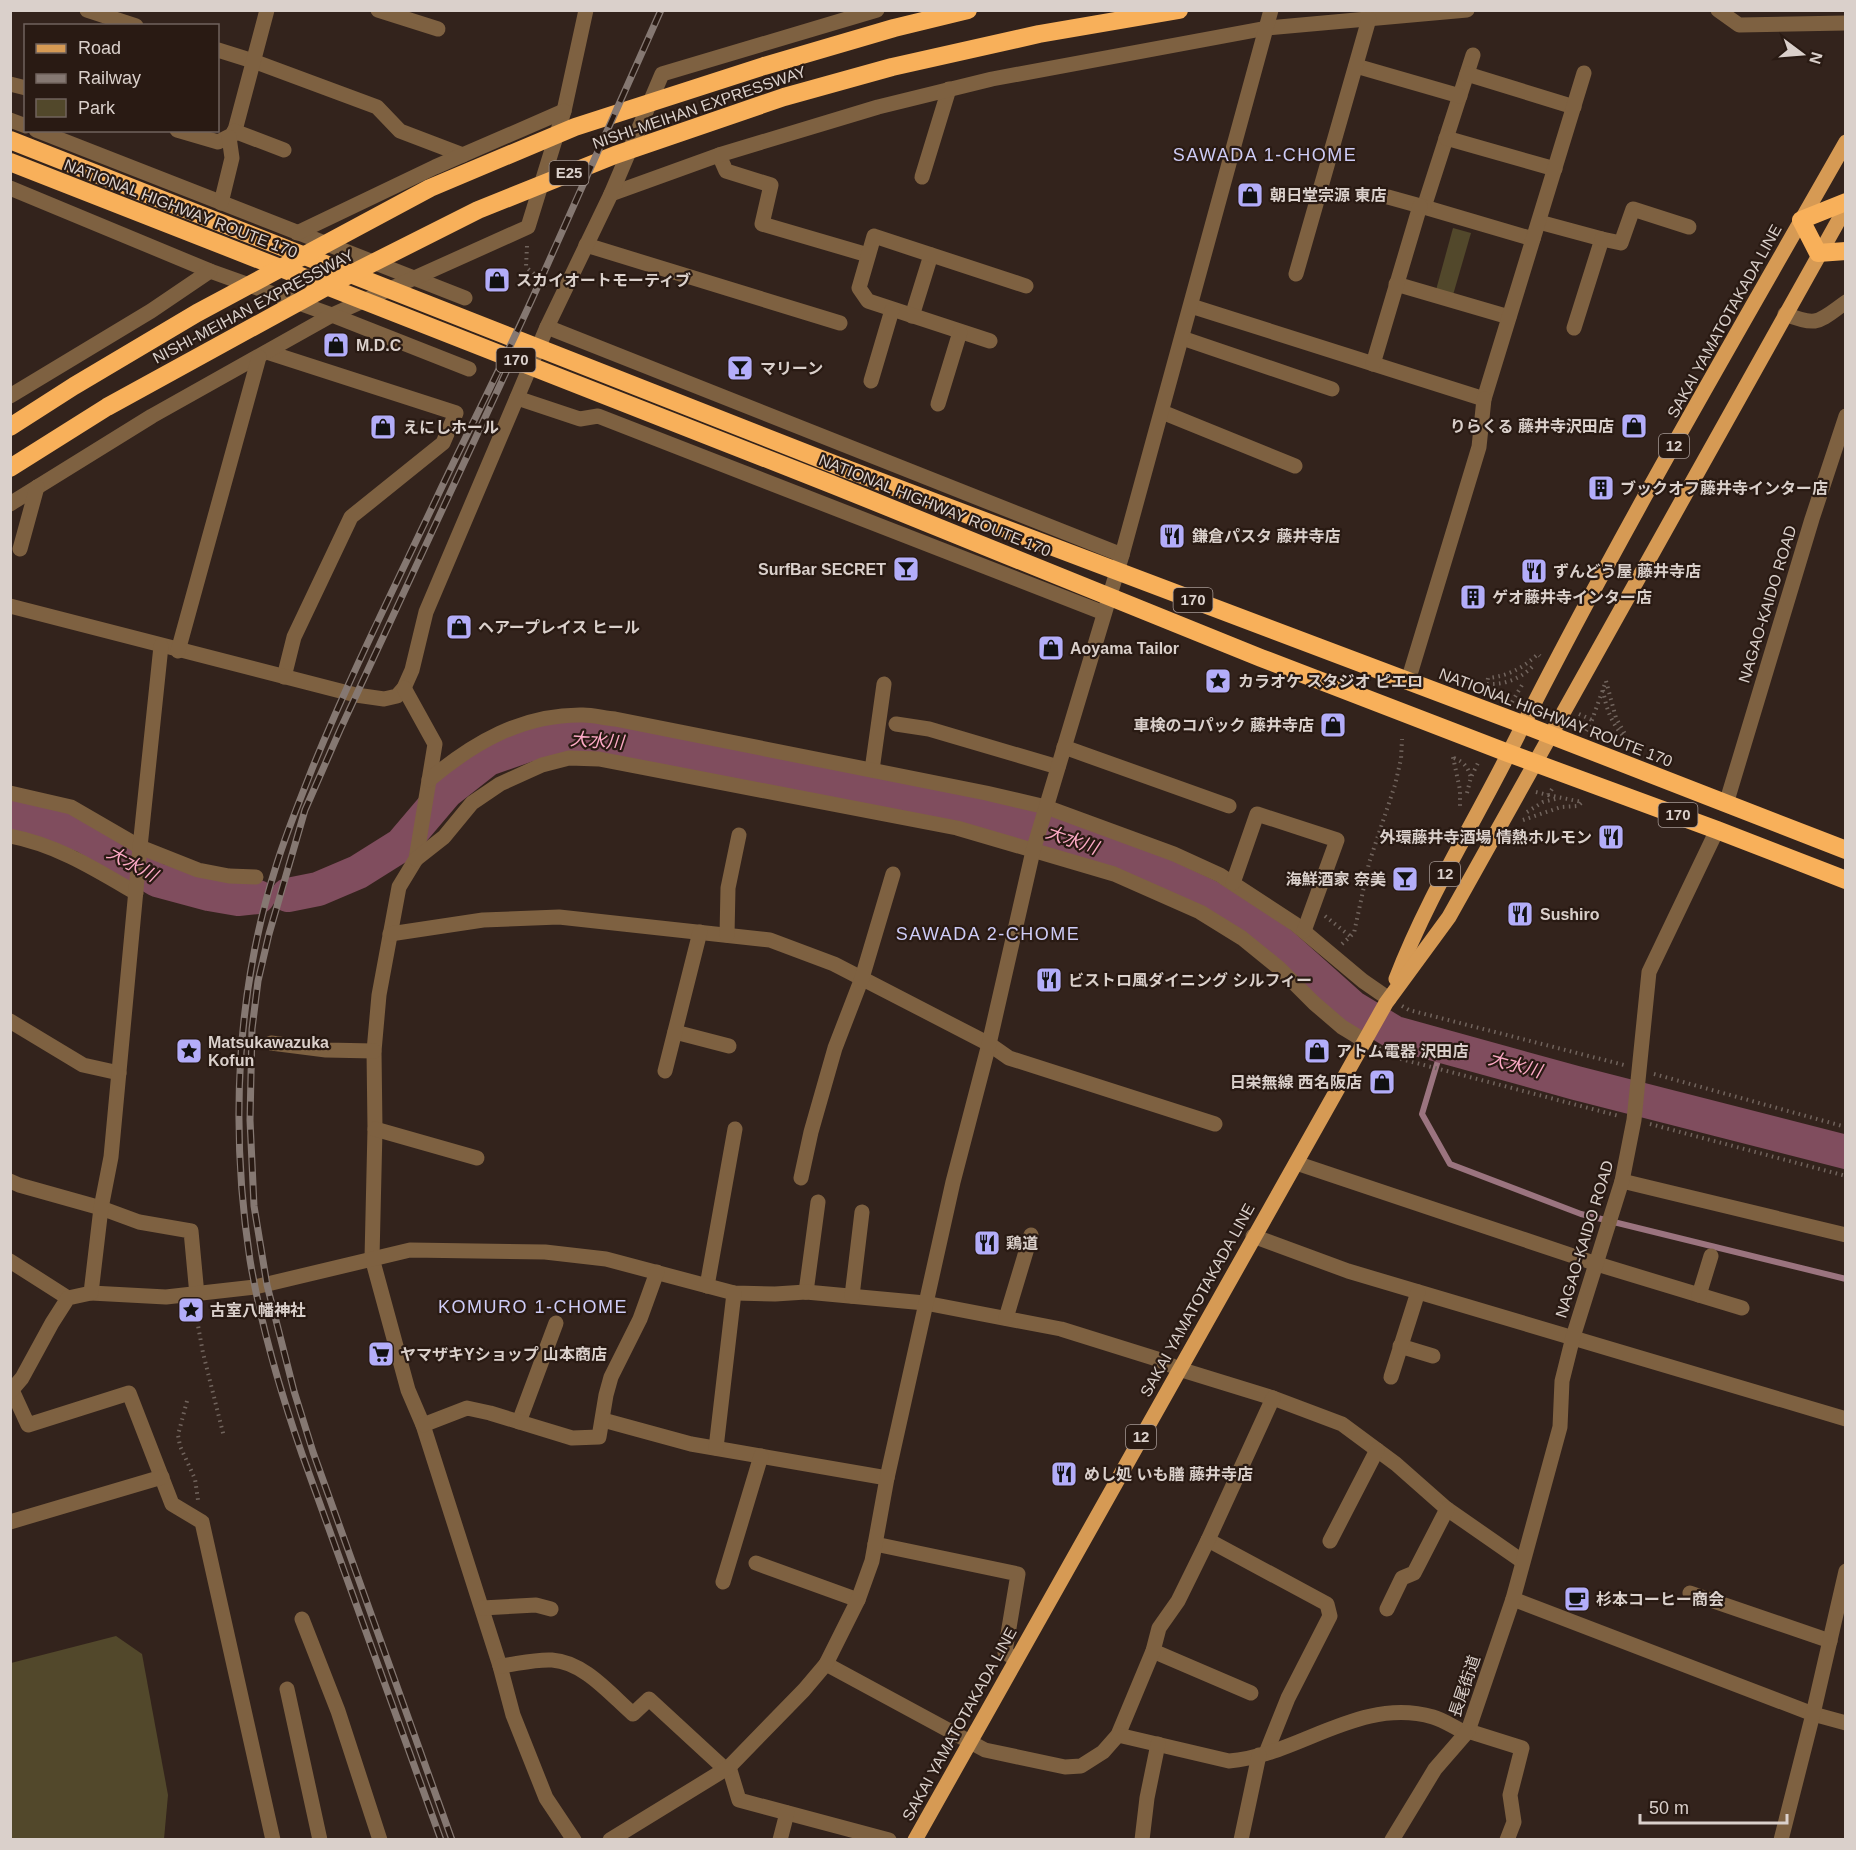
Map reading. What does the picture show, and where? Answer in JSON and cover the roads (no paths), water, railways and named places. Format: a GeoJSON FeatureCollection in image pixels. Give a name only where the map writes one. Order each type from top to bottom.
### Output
{"type":"FeatureCollection","features":[{"type":"Feature","properties":{"kind":"highway","name":"NISHI-MEIHAN EXPRESSWAY"},"geometry":{"type":"LineString","coordinates":[[10,427],[197,313],[430,189],[575,127],[785,60],[894,28],[968,10]]}},
{"type":"Feature","properties":{"kind":"highway","name":"NISHI-MEIHAN EXPRESSWAY"},"geometry":{"type":"LineString","coordinates":[[10,468],[107,407],[335,282],[478,210],[615,155],[784,97],[892,67],[1039,34],[1179,10]]}},
{"type":"Feature","properties":{"kind":"highway","name":"NATIONAL HIGHWAY ROUTE 170"},"geometry":{"type":"LineString","coordinates":[[10,140],[836,465],[1120,563],[1408,681],[1845,850]]}},
{"type":"Feature","properties":{"kind":"highway","name":"NATIONAL HIGHWAY ROUTE 170"},"geometry":{"type":"LineString","coordinates":[[10,162],[831,484],[1107,605],[1272,662],[1845,880]]}},
{"type":"Feature","properties":{"kind":"highway"},"geometry":{"type":"LineString","coordinates":[[1845,202],[1801,220],[1818,253],[1845,251]]}},
{"type":"Feature","properties":{"kind":"main road","name":"SAKAI YAMATOTAKADA LINE"},"geometry":{"type":"LineString","coordinates":[[1387,1001],[1412,937],[1522,724],[1641,505],[1845,142]]}},
{"type":"Feature","properties":{"kind":"main road","name":"SAKAI YAMATOTAKADA LINE"},"geometry":{"type":"LineString","coordinates":[[915,1839],[1387,1001],[1449,917],[1845,207]]}},
{"type":"Feature","properties":{"kind":"street"},"geometry":{"type":"LineString","coordinates":[[87,10],[130,24]]}},
{"type":"Feature","properties":{"kind":"street"},"geometry":{"type":"LineString","coordinates":[[221,203],[232,158],[232,134],[267,10]]}},
{"type":"Feature","properties":{"kind":"street"},"geometry":{"type":"LineString","coordinates":[[378,10],[438,29]]}},
{"type":"Feature","properties":{"kind":"street"},"geometry":{"type":"LineString","coordinates":[[10,504],[152,416],[332,315],[528,227],[564,111],[586,10]]}},
{"type":"Feature","properties":{"kind":"street"},"geometry":{"type":"LineString","coordinates":[[10,606],[356,695],[384,699],[397,696],[404,688],[412,670],[426,612],[550,320],[611,194],[662,74],[877,10]]}},
{"type":"Feature","properties":{"kind":"street"},"geometry":{"type":"LineString","coordinates":[[610,1839],[727,1768],[804,1690],[826,1664],[858,1600],[872,1561],[887,1478],[952,1182],[989,1044],[1034,845],[1120,563],[1271,10]]}},
{"type":"Feature","properties":{"kind":"street"},"geometry":{"type":"LineString","coordinates":[[611,194],[719,155],[878,107],[992,79],[1267,28],[1467,10]]}},
{"type":"Feature","properties":{"kind":"street"},"geometry":{"type":"LineString","coordinates":[[1718,10],[1739,25],[1845,23]]}},
{"type":"Feature","properties":{"kind":"street"},"geometry":{"type":"LineString","coordinates":[[1296,274],[1370,19]]}},
{"type":"Feature","properties":{"kind":"street"},"geometry":{"type":"LineString","coordinates":[[219,50],[377,107],[400,131],[463,155]]}},
{"type":"Feature","properties":{"kind":"street"},"geometry":{"type":"LineString","coordinates":[[1373,364],[1396,284],[1473,55]]}},
{"type":"Feature","properties":{"kind":"street"},"geometry":{"type":"LineString","coordinates":[[1356,66],[1460,96]]}},
{"type":"Feature","properties":{"kind":"street"},"geometry":{"type":"LineString","coordinates":[[1408,681],[1479,447],[1485,399],[1584,73]]}},
{"type":"Feature","properties":{"kind":"street"},"geometry":{"type":"LineString","coordinates":[[1467,74],[1574,106]]}},
{"type":"Feature","properties":{"kind":"street"},"geometry":{"type":"LineString","coordinates":[[921,177],[949,89]]}},
{"type":"Feature","properties":{"kind":"street"},"geometry":{"type":"LineString","coordinates":[[297,233],[463,155],[564,111]]}},
{"type":"Feature","properties":{"kind":"street"},"geometry":{"type":"LineString","coordinates":[[41,132],[465,298]]}},
{"type":"Feature","properties":{"kind":"street"},"geometry":{"type":"LineString","coordinates":[[184,132],[218,142],[232,134],[284,150]]}},
{"type":"Feature","properties":{"kind":"street"},"geometry":{"type":"LineString","coordinates":[[1446,138],[1555,169]]}},
{"type":"Feature","properties":{"kind":"street"},"geometry":{"type":"LineString","coordinates":[[719,155],[726,171],[771,185],[762,224],[868,255]]}},
{"type":"Feature","properties":{"kind":"street"},"geometry":{"type":"LineString","coordinates":[[10,188],[210,272],[332,315],[469,369]]}},
{"type":"Feature","properties":{"kind":"street"},"geometry":{"type":"LineString","coordinates":[[1389,198],[1533,239]]}},
{"type":"Feature","properties":{"kind":"street"},"geometry":{"type":"LineString","coordinates":[[1539,222],[1621,243],[1633,209],[1689,227]]}},
{"type":"Feature","properties":{"kind":"street"},"geometry":{"type":"LineString","coordinates":[[990,341],[868,301],[859,288],[874,236],[1026,286]]}},
{"type":"Feature","properties":{"kind":"street"},"geometry":{"type":"LineString","coordinates":[[1574,328],[1602,239]]}},
{"type":"Feature","properties":{"kind":"street"},"geometry":{"type":"LineString","coordinates":[[586,245],[840,323]]}},
{"type":"Feature","properties":{"kind":"street"},"geometry":{"type":"LineString","coordinates":[[912,316],[931,255]]}},
{"type":"Feature","properties":{"kind":"street"},"geometry":{"type":"LineString","coordinates":[[10,396],[151,311],[210,272]]}},
{"type":"Feature","properties":{"kind":"street"},"geometry":{"type":"LineString","coordinates":[[1396,284],[1509,317]]}},
{"type":"Feature","properties":{"kind":"street"},"geometry":{"type":"LineString","coordinates":[[1785,314],[1806,322],[1816,321],[1845,302]]}},
{"type":"Feature","properties":{"kind":"street"},"geometry":{"type":"LineString","coordinates":[[1191,306],[1485,399]]}},
{"type":"Feature","properties":{"kind":"street"},"geometry":{"type":"LineString","coordinates":[[871,381],[892,310]]}},
{"type":"Feature","properties":{"kind":"street"},"geometry":{"type":"LineString","coordinates":[[550,320],[1120,563]]}},
{"type":"Feature","properties":{"kind":"street"},"geometry":{"type":"LineString","coordinates":[[938,404],[960,332]]}},
{"type":"Feature","properties":{"kind":"street"},"geometry":{"type":"LineString","coordinates":[[1182,338],[1332,389]]}},
{"type":"Feature","properties":{"kind":"street"},"geometry":{"type":"LineString","coordinates":[[178,651],[263,354]]}},
{"type":"Feature","properties":{"kind":"street"},"geometry":{"type":"LineString","coordinates":[[263,354],[456,413],[443,443],[351,517],[294,637],[284,677]]}},
{"type":"Feature","properties":{"kind":"street"},"geometry":{"type":"LineString","coordinates":[[517,398],[580,419],[598,416],[1107,605]]}},
{"type":"Feature","properties":{"kind":"street"},"geometry":{"type":"LineString","coordinates":[[1161,412],[1295,466]]}},
{"type":"Feature","properties":{"kind":"street","name":"NAGAO-KAIDO ROAD"},"geometry":{"type":"LineString","coordinates":[[1726,804],[1845,416]]}},
{"type":"Feature","properties":{"kind":"street"},"geometry":{"type":"LineString","coordinates":[[20,549],[37,487]]}},
{"type":"Feature","properties":{"kind":"street"},"geometry":{"type":"LineString","coordinates":[[91,1293],[101,1208],[111,1157],[161,646]]}},
{"type":"Feature","properties":{"kind":"street"},"geometry":{"type":"LineString","coordinates":[[872,770],[884,684]]}},
{"type":"Feature","properties":{"kind":"street"},"geometry":{"type":"LineString","coordinates":[[404,688],[435,744],[417,853],[399,886],[379,995],[374,1051],[372,1258],[408,1390],[423,1425],[482,1608],[513,1715],[546,1798],[574,1839]]}},
{"type":"Feature","properties":{"kind":"street"},"geometry":{"type":"LineString","coordinates":[[428,785],[459,755],[523,723],[583,715],[615,719],[872,770],[1045,810],[1174,854],[1220,875],[1304,931],[1387,1001]]}},
{"type":"Feature","properties":{"kind":"street"},"geometry":{"type":"LineString","coordinates":[[896,724],[929,729],[1058,767]]}},
{"type":"Feature","properties":{"kind":"street"},"geometry":{"type":"LineString","coordinates":[[1064,747],[1229,806]]}},
{"type":"Feature","properties":{"kind":"street"},"geometry":{"type":"LineString","coordinates":[[417,853],[444,837],[472,803],[501,784],[542,765],[569,758],[600,759],[957,828],[1034,845],[1114,874],[1200,912],[1242,938],[1279,968],[1342,1027],[1366,1038]]}},
{"type":"Feature","properties":{"kind":"street"},"geometry":{"type":"LineString","coordinates":[[10,793],[71,807],[140,849],[198,870],[229,876],[256,877]]}},
{"type":"Feature","properties":{"kind":"street"},"geometry":{"type":"LineString","coordinates":[[1233,883],[1257,814],[1337,840],[1304,931]]}},
{"type":"Feature","properties":{"kind":"street","name":"NAGAO-KAIDO ROAD"},"geometry":{"type":"LineString","coordinates":[[1522,1561],[1560,1427],[1562,1381],[1573,1337],[1622,1181],[1634,1116],[1649,972],[1717,830]]}},
{"type":"Feature","properties":{"kind":"street"},"geometry":{"type":"LineString","coordinates":[[727,935],[728,888],[739,835]]}},
{"type":"Feature","properties":{"kind":"street"},"geometry":{"type":"LineString","coordinates":[[10,836],[56,849],[136,889]]}},
{"type":"Feature","properties":{"kind":"street"},"geometry":{"type":"LineString","coordinates":[[801,1178],[811,1132],[835,1048],[862,978],[893,874]]}},
{"type":"Feature","properties":{"kind":"street"},"geometry":{"type":"LineString","coordinates":[[390,934],[483,920],[559,917],[770,940],[834,964],[989,1044],[1009,1058],[1215,1124]]}},
{"type":"Feature","properties":{"kind":"street"},"geometry":{"type":"LineString","coordinates":[[665,1071],[700,932]]}},
{"type":"Feature","properties":{"kind":"street"},"geometry":{"type":"LineString","coordinates":[[10,1021],[83,1065],[119,1073]]}},
{"type":"Feature","properties":{"kind":"street"},"geometry":{"type":"LineString","coordinates":[[675,1032],[729,1046]]}},
{"type":"Feature","properties":{"kind":"street"},"geometry":{"type":"LineString","coordinates":[[271,1043],[326,1050],[374,1051]]}},
{"type":"Feature","properties":{"kind":"street"},"geometry":{"type":"LineString","coordinates":[[375,1129],[477,1158]]}},
{"type":"Feature","properties":{"kind":"street"},"geometry":{"type":"LineString","coordinates":[[707,1286],[735,1129]]}},
{"type":"Feature","properties":{"kind":"street"},"geometry":{"type":"LineString","coordinates":[[1296,1163],[1597,1264],[1742,1308]]}},
{"type":"Feature","properties":{"kind":"street"},"geometry":{"type":"LineString","coordinates":[[10,1181],[101,1208],[139,1222],[190,1231],[196,1302]]}},
{"type":"Feature","properties":{"kind":"street"},"geometry":{"type":"LineString","coordinates":[[1622,1181],[1845,1236]]}},
{"type":"Feature","properties":{"kind":"street"},"geometry":{"type":"LineString","coordinates":[[806,1292],[818,1202]]}},
{"type":"Feature","properties":{"kind":"street"},"geometry":{"type":"LineString","coordinates":[[852,1296],[862,1212]]}},
{"type":"Feature","properties":{"kind":"street"},"geometry":{"type":"LineString","coordinates":[[1006,1318],[1031,1235]]}},
{"type":"Feature","properties":{"kind":"street"},"geometry":{"type":"LineString","coordinates":[[1253,1236],[1348,1271],[1845,1419]]}},
{"type":"Feature","properties":{"kind":"street"},"geometry":{"type":"LineString","coordinates":[[10,1261],[68,1298],[91,1293],[196,1302],[410,1250],[545,1252],[606,1258],[734,1293],[806,1292],[852,1296],[925,1303],[1006,1318],[1061,1329],[1157,1359],[1179,1369],[1273,1398],[1342,1424],[1396,1464],[1447,1509],[1522,1561]]}},
{"type":"Feature","properties":{"kind":"street"},"geometry":{"type":"LineString","coordinates":[[1699,1295],[1711,1256]]}},
{"type":"Feature","properties":{"kind":"street"},"geometry":{"type":"LineString","coordinates":[[423,1425],[467,1408],[572,1438],[599,1437],[611,1377],[640,1320],[657,1272]]}},
{"type":"Feature","properties":{"kind":"street"},"geometry":{"type":"LineString","coordinates":[[1391,1377],[1418,1292]]}},
{"type":"Feature","properties":{"kind":"street"},"geometry":{"type":"LineString","coordinates":[[716,1448],[734,1293]]}},
{"type":"Feature","properties":{"kind":"street"},"geometry":{"type":"LineString","coordinates":[[68,1298],[22,1378],[11,1391],[28,1425],[129,1393],[172,1504],[202,1522],[273,1839]]}},
{"type":"Feature","properties":{"kind":"street"},"geometry":{"type":"LineString","coordinates":[[519,1422],[556,1323]]}},
{"type":"Feature","properties":{"kind":"street"},"geometry":{"type":"LineString","coordinates":[[1400,1346],[1433,1356]]}},
{"type":"Feature","properties":{"kind":"street"},"geometry":{"type":"LineString","coordinates":[[826,1664],[985,1750],[1065,1767],[1081,1766],[1103,1752],[1118,1735],[1153,1651],[1159,1628],[1178,1601],[1273,1398]]}},
{"type":"Feature","properties":{"kind":"street"},"geometry":{"type":"LineString","coordinates":[[603,1420],[691,1444],[887,1478]]}},
{"type":"Feature","properties":{"kind":"street"},"geometry":{"type":"LineString","coordinates":[[1329,1542],[1377,1450]]}},
{"type":"Feature","properties":{"kind":"street"},"geometry":{"type":"LineString","coordinates":[[723,1582],[761,1456]]}},
{"type":"Feature","properties":{"kind":"street"},"geometry":{"type":"LineString","coordinates":[[10,1522],[162,1477]]}},
{"type":"Feature","properties":{"kind":"street"},"geometry":{"type":"LineString","coordinates":[[1387,1609],[1402,1578],[1414,1573],[1447,1509]]}},
{"type":"Feature","properties":{"kind":"street"},"geometry":{"type":"LineString","coordinates":[[1208,1540],[1327,1604],[1330,1616],[1288,1698],[1263,1754],[1241,1839]]}},
{"type":"Feature","properties":{"kind":"street"},"geometry":{"type":"LineString","coordinates":[[875,1544],[1018,1574],[1005,1652],[1016,1660]]}},
{"type":"Feature","properties":{"kind":"street","name":"長尾街道"},"geometry":{"type":"LineString","coordinates":[[1392,1839],[1435,1768],[1467,1732],[1513,1599],[1522,1561]]}},
{"type":"Feature","properties":{"kind":"street"},"geometry":{"type":"LineString","coordinates":[[756,1563],[858,1600]]}},
{"type":"Feature","properties":{"kind":"street"},"geometry":{"type":"LineString","coordinates":[[1780,1839],[1830,1641],[1839,1626],[1845,1571]]}},
{"type":"Feature","properties":{"kind":"street"},"geometry":{"type":"LineString","coordinates":[[1690,1593],[1830,1641]]}},
{"type":"Feature","properties":{"kind":"street"},"geometry":{"type":"LineString","coordinates":[[1513,1599],[1813,1714],[1845,1723]]}},
{"type":"Feature","properties":{"kind":"street"},"geometry":{"type":"LineString","coordinates":[[482,1608],[536,1605],[551,1609]]}},
{"type":"Feature","properties":{"kind":"street"},"geometry":{"type":"LineString","coordinates":[[302,1619],[338,1711],[380,1839]]}},
{"type":"Feature","properties":{"kind":"street"},"geometry":{"type":"LineString","coordinates":[[1153,1651],[1251,1693]]}},
{"type":"Feature","properties":{"kind":"street"},"geometry":{"type":"LineString","coordinates":[[500,1666],[552,1660],[566,1664],[582,1670],[633,1714],[649,1699],[727,1768],[739,1800],[889,1839]]}},
{"type":"Feature","properties":{"kind":"street"},"geometry":{"type":"LineString","coordinates":[[287,1689],[320,1839]]}},
{"type":"Feature","properties":{"kind":"street"},"geometry":{"type":"LineString","coordinates":[[1118,1735],[1229,1761],[1263,1754],[1366,1717],[1418,1714],[1434,1717],[1467,1732],[1522,1748],[1510,1795],[1514,1822],[1507,1839]]}},
{"type":"Feature","properties":{"kind":"street"},"geometry":{"type":"LineString","coordinates":[[1142,1839],[1147,1798],[1158,1744]]}},
{"type":"Feature","properties":{"kind":"street"},"geometry":{"type":"LineString","coordinates":[[780,1839],[787,1813]]}},
{"type":"Feature","properties":{"kind":"waterway","name":"大水川"},"geometry":{"type":"LineString","coordinates":[[288,895],[318,889],[358,872],[401,845],[446,792],[488,759],[528,745],[566,737],[608,739],[983,813],[1055,833],[1159,873],[1208,896],[1278,941],[1352,1007],[1395,1033],[1576,1083],[1846,1152]]}},
{"type":"Feature","properties":{"kind":"waterway","name":"大水川"},"geometry":{"type":"LineString","coordinates":[[10,815],[44,822],[84,836],[157,880],[238,899],[258,897]]}},
{"type":"Feature","properties":{"kind":"waterway"},"geometry":{"type":"LineString","coordinates":[[1442,1047],[1422,1114],[1450,1164],[1581,1214],[1846,1279]]}},
{"type":"Feature","properties":{"kind":"railway"},"geometry":{"type":"LineString","coordinates":[[441,1840],[302,1454],[265,1334],[250,1260],[240,1160],[239,1110],[245,1010],[263,911],[281,851],[312,769],[373,631],[529,306],[661,10]]}},
{"type":"Feature","properties":{"kind":"railway"},"geometry":{"type":"LineString","coordinates":[[452,1840],[313,1452],[294,1391],[267,1285],[254,1206],[250,1120],[252,1029],[258,981],[269,934],[305,810],[508,368]]}},
{"type":"Feature","properties":{"kind":"place","name":"朝日堂宗源 東店"},"geometry":{"type":"Point","coordinates":[1250,195]}},
{"type":"Feature","properties":{"kind":"place","name":"スカイオートモーティブ"},"geometry":{"type":"Point","coordinates":[497,280]}},
{"type":"Feature","properties":{"kind":"place","name":"M.D.C"},"geometry":{"type":"Point","coordinates":[336,345]}},
{"type":"Feature","properties":{"kind":"place","name":"マリーン"},"geometry":{"type":"Point","coordinates":[740,368]}},
{"type":"Feature","properties":{"kind":"place","name":"りらくる 藤井寺沢田店"},"geometry":{"type":"Point","coordinates":[1634,426]}},
{"type":"Feature","properties":{"kind":"place","name":"えにしホール"},"geometry":{"type":"Point","coordinates":[383,427]}},
{"type":"Feature","properties":{"kind":"place","name":"ブックオフ藤井寺インター店"},"geometry":{"type":"Point","coordinates":[1601,488]}},
{"type":"Feature","properties":{"kind":"place","name":"鎌倉パスタ 藤井寺店"},"geometry":{"type":"Point","coordinates":[1172,536]}},
{"type":"Feature","properties":{"kind":"place","name":"SurfBar SECRET"},"geometry":{"type":"Point","coordinates":[906,569]}},
{"type":"Feature","properties":{"kind":"place","name":"ずんどう屋 藤井寺店"},"geometry":{"type":"Point","coordinates":[1534,571]}},
{"type":"Feature","properties":{"kind":"place","name":"ゲオ藤井寺インター店"},"geometry":{"type":"Point","coordinates":[1473,597]}},
{"type":"Feature","properties":{"kind":"place","name":"ヘアープレイス ヒール"},"geometry":{"type":"Point","coordinates":[459,627]}},
{"type":"Feature","properties":{"kind":"place","name":"Aoyama Tailor"},"geometry":{"type":"Point","coordinates":[1051,648]}},
{"type":"Feature","properties":{"kind":"place","name":"カラオケ スタジオ ピエロ"},"geometry":{"type":"Point","coordinates":[1218,681]}},
{"type":"Feature","properties":{"kind":"place","name":"車検のコパック 藤井寺店"},"geometry":{"type":"Point","coordinates":[1333,725]}},
{"type":"Feature","properties":{"kind":"place","name":"外環藤井寺酒場 情熱ホルモン"},"geometry":{"type":"Point","coordinates":[1611,837]}},
{"type":"Feature","properties":{"kind":"place","name":"海鮮酒家 奈美"},"geometry":{"type":"Point","coordinates":[1405,879]}},
{"type":"Feature","properties":{"kind":"place","name":"Sushiro"},"geometry":{"type":"Point","coordinates":[1520,914]}},
{"type":"Feature","properties":{"kind":"place","name":"ビストロ風ダイニング シルフィー"},"geometry":{"type":"Point","coordinates":[1049,980]}},
{"type":"Feature","properties":{"kind":"place","name":"Matsukawazuka Kofun"},"geometry":{"type":"Point","coordinates":[189,1051]}},
{"type":"Feature","properties":{"kind":"place","name":"アトム電器 沢田店"},"geometry":{"type":"Point","coordinates":[1317,1051]}},
{"type":"Feature","properties":{"kind":"place","name":"日栄無線 西名阪店"},"geometry":{"type":"Point","coordinates":[1382,1082]}},
{"type":"Feature","properties":{"kind":"place","name":"鶏道"},"geometry":{"type":"Point","coordinates":[987,1243]}},
{"type":"Feature","properties":{"kind":"place","name":"古室八幡神社"},"geometry":{"type":"Point","coordinates":[191,1310]}},
{"type":"Feature","properties":{"kind":"place","name":"ヤマザキYショップ 山本商店"},"geometry":{"type":"Point","coordinates":[381,1354]}},
{"type":"Feature","properties":{"kind":"place","name":"めし処 いも膳 藤井寺店"},"geometry":{"type":"Point","coordinates":[1064,1474]}},
{"type":"Feature","properties":{"kind":"place","name":"杉本コーヒー商会"},"geometry":{"type":"Point","coordinates":[1577,1599]}},
{"type":"Feature","properties":{"kind":"district","name":"SAWADA 1-CHOME"},"geometry":{"type":"Point","coordinates":[1265,155]}},
{"type":"Feature","properties":{"kind":"district","name":"SAWADA 2-CHOME"},"geometry":{"type":"Point","coordinates":[988,934]}},
{"type":"Feature","properties":{"kind":"district","name":"KOMURO 1-CHOME"},"geometry":{"type":"Point","coordinates":[533,1307]}}]}
